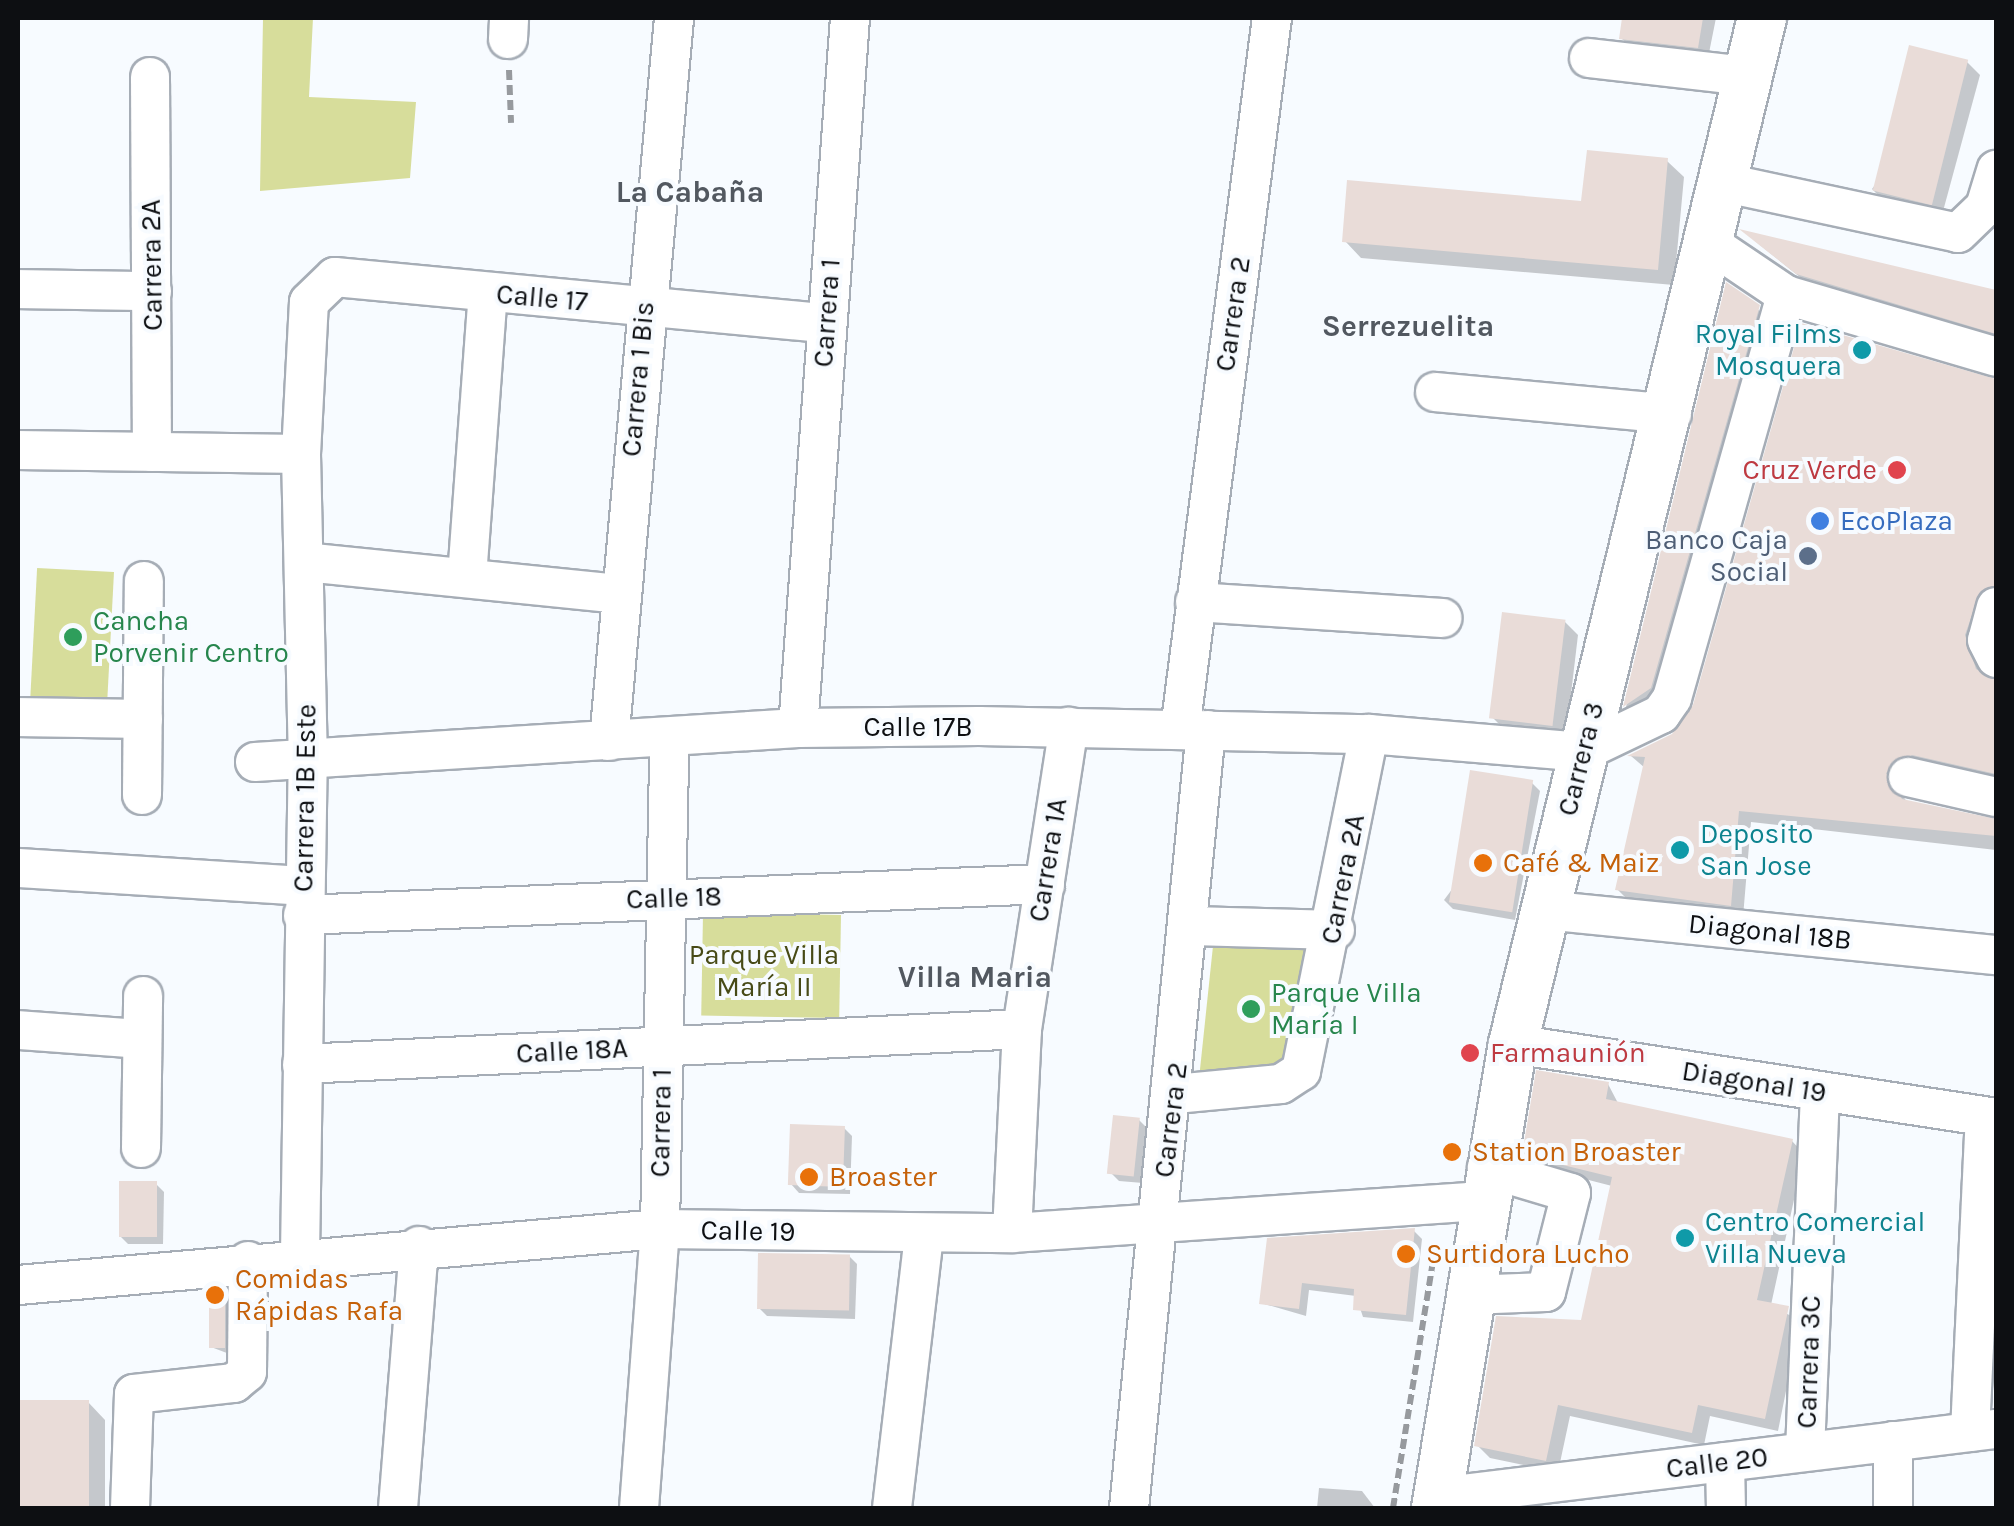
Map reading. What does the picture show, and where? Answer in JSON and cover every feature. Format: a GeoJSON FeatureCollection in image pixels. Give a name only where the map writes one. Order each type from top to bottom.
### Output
{"type":"FeatureCollection","features":[{"type":"Feature","properties":{"kind":"main road","name":"Carrera 3"},"geometry":{"type":"LineString","coordinates":[[1436,1503],[1483,1184],[1512,1044],[1582,752],[1672,414],[1762,18]]}},
{"type":"Feature","properties":{"kind":"street","name":"Carrera 1 Bis"},"geometry":{"type":"LineString","coordinates":[[609,741],[643,308],[674,18]]}},
{"type":"Feature","properties":{"kind":"street","name":"Carrera 1"},"geometry":{"type":"LineString","coordinates":[[798,728],[850,18]]}},
{"type":"Feature","properties":{"kind":"street","name":"Carrera 2"},"geometry":{"type":"LineString","coordinates":[[1128,1508],[1193,926],[1195,602],[1272,18]]}},
{"type":"Feature","properties":{"kind":"street"},"geometry":{"type":"LineString","coordinates":[[1590,58],[1748,76]]}},
{"type":"Feature","properties":{"kind":"street","name":"Carrera 2A"},"geometry":{"type":"LineString","coordinates":[[150,78],[152,452]]}},
{"type":"Feature","properties":{"kind":"street"},"geometry":{"type":"LineString","coordinates":[[1722,182],[1958,234],[1985,206],[1996,170]]}},
{"type":"Feature","properties":{"kind":"street"},"geometry":{"type":"LineString","coordinates":[[1709,242],[1786,294],[1996,357]]}},
{"type":"Feature","properties":{"kind":"street","name":"Calle 17"},"geometry":{"type":"LineString","coordinates":[[320,284],[335,277],[826,323]]}},
{"type":"Feature","properties":{"kind":"street","name":"Carrera 1B Este"},"geometry":{"type":"LineString","coordinates":[[300,1255],[308,763],[300,454],[306,315],[320,284]]}},
{"type":"Feature","properties":{"kind":"street"},"geometry":{"type":"LineString","coordinates":[[18,289],[152,291]]}},
{"type":"Feature","properties":{"kind":"street"},"geometry":{"type":"LineString","coordinates":[[467,577],[488,293]]}},
{"type":"Feature","properties":{"kind":"street"},"geometry":{"type":"LineString","coordinates":[[1582,752],[1661,714],[1672,698],[1786,294]]}},
{"type":"Feature","properties":{"kind":"street"},"geometry":{"type":"LineString","coordinates":[[1435,392],[1672,414]]}},
{"type":"Feature","properties":{"kind":"street"},"geometry":{"type":"LineString","coordinates":[[18,450],[300,454]]}},
{"type":"Feature","properties":{"kind":"street"},"geometry":{"type":"LineString","coordinates":[[305,562],[621,594]]}},
{"type":"Feature","properties":{"kind":"street"},"geometry":{"type":"LineString","coordinates":[[142,795],[144,581]]}},
{"type":"Feature","properties":{"kind":"street"},"geometry":{"type":"LineString","coordinates":[[1195,602],[1442,618]]}},
{"type":"Feature","properties":{"kind":"street"},"geometry":{"type":"LineString","coordinates":[[1996,607],[1987,640],[1996,658]]}},
{"type":"Feature","properties":{"kind":"street","name":"Calle 17B"},"geometry":{"type":"LineString","coordinates":[[256,762],[308,763],[979,713],[1068,728],[1369,734],[1582,752]]}},
{"type":"Feature","properties":{"kind":"street"},"geometry":{"type":"LineString","coordinates":[[18,717],[144,719]]}},
{"type":"Feature","properties":{"kind":"street","name":"Carrera 1A"},"geometry":{"type":"LineString","coordinates":[[1012,1232],[1022,1029],[1068,728]]}},
{"type":"Feature","properties":{"kind":"street","name":"Carrera 2A"},"geometry":{"type":"LineString","coordinates":[[1174,1094],[1294,1079],[1335,930],[1369,734]]}},
{"type":"Feature","properties":{"kind":"street","name":"Carrera 1"},"geometry":{"type":"LineString","coordinates":[[638,1508],[660,1229],[662,1047],[671,897],[669,738]]}},
{"type":"Feature","properties":{"kind":"street"},"geometry":{"type":"LineString","coordinates":[[1908,777],[1996,797]]}},
{"type":"Feature","properties":{"kind":"street","name":"Calle 18"},"geometry":{"type":"LineString","coordinates":[[18,868],[303,901],[671,897],[1045,884]]}},
{"type":"Feature","properties":{"kind":"street","name":"Diagonal 18B"},"geometry":{"type":"LineString","coordinates":[[1544,910],[1996,954]]}},
{"type":"Feature","properties":{"kind":"street"},"geometry":{"type":"LineString","coordinates":[[1193,926],[1335,930]]}},
{"type":"Feature","properties":{"kind":"street"},"geometry":{"type":"LineString","coordinates":[[141,1148],[143,996]]}},
{"type":"Feature","properties":{"kind":"street","name":"Calle 18A"},"geometry":{"type":"LineString","coordinates":[[302,1064],[1022,1029]]}},
{"type":"Feature","properties":{"kind":"street"},"geometry":{"type":"LineString","coordinates":[[18,1030],[141,1039]]}},
{"type":"Feature","properties":{"kind":"street","name":"Diagonal 19"},"geometry":{"type":"LineString","coordinates":[[1512,1044],[1991,1117]]}},
{"type":"Feature","properties":{"kind":"street","name":"Carrera 3C"},"geometry":{"type":"LineString","coordinates":[[1805,1451],[1820,1093]]}},
{"type":"Feature","properties":{"kind":"street"},"geometry":{"type":"LineString","coordinates":[[1983,1431],[1991,1117]]}},
{"type":"Feature","properties":{"kind":"street","name":"Calle 19"},"geometry":{"type":"LineString","coordinates":[[18,1285],[300,1255],[660,1229],[1012,1232],[1159,1221],[1483,1184],[1571,1192],[1546,1292],[1468,1294]]}},
{"type":"Feature","properties":{"kind":"street"},"geometry":{"type":"LineString","coordinates":[[892,1508],[924,1234]]}},
{"type":"Feature","properties":{"kind":"street"},"geometry":{"type":"LineString","coordinates":[[398,1508],[419,1246]]}},
{"type":"Feature","properties":{"kind":"street"},"geometry":{"type":"LineString","coordinates":[[130,1508],[134,1394],[242,1378],[248,1261]]}},
{"type":"Feature","properties":{"kind":"street","name":"Calle 20"},"geometry":{"type":"LineString","coordinates":[[1436,1503],[1568,1495],[1725,1462],[1983,1431]]}},
{"type":"Feature","properties":{"kind":"street"},"geometry":{"type":"LineString","coordinates":[[1894,1442],[1894,1508]]}},
{"type":"Feature","properties":{"kind":"street"},"geometry":{"type":"LineString","coordinates":[[1725,1462],[1726,1508]]}},
{"type":"Feature","properties":{"kind":"path"},"geometry":{"type":"LineString","coordinates":[[509,28],[511,122]]}},
{"type":"Feature","properties":{"kind":"green space"},"geometry":{"type":"Polygon","coordinates":[[[263,18],[313,18],[309,97],[416,102],[410,178],[260,191],[263,18]]]}},
{"type":"Feature","properties":{"kind":"green space","name":"Cancha Porvenir Centro"},"geometry":{"type":"Polygon","coordinates":[[[37,568],[114,572],[107,701],[30,697],[37,568]]]}},
{"type":"Feature","properties":{"kind":"green space","name":"Parque Villa María II"},"geometry":{"type":"Polygon","coordinates":[[[703,913],[841,915],[839,1018],[701,1016],[703,913]]]}},
{"type":"Feature","properties":{"kind":"green space","name":"Parque Villa María I"},"geometry":{"type":"Polygon","coordinates":[[[1213,946],[1312,950],[1280,1068],[1199,1079],[1213,946]]]}},
{"type":"Feature","properties":{"kind":"building"},"geometry":{"type":"Polygon","coordinates":[[[1622,18],[1703,18],[1698,48],[1619,39],[1622,18]]]}},
{"type":"Feature","properties":{"kind":"building"},"geometry":{"type":"Polygon","coordinates":[[[1909,45],[1968,60],[1932,205],[1873,191],[1909,45]]]}},
{"type":"Feature","properties":{"kind":"building"},"geometry":{"type":"Polygon","coordinates":[[[1587,150],[1668,158],[1658,270],[1342,242],[1347,180],[1581,201],[1587,150]]]}},
{"type":"Feature","properties":{"kind":"building"},"geometry":{"type":"Polygon","coordinates":[[[1739,229],[1996,290],[1996,334],[1796,274],[1739,229]]]}},
{"type":"Feature","properties":{"kind":"building"},"geometry":{"type":"Polygon","coordinates":[[[1726,282],[1760,305],[1651,688],[1623,707],[1726,282]]]}},
{"type":"Feature","properties":{"kind":"building","name":"EcoPlaza"},"geometry":{"type":"Polygon","coordinates":[[[1801,323],[1996,379],[1996,585],[1980,592],[1965,635],[1976,669],[1996,680],[1996,774],[1912,755],[1886,773],[1902,799],[1996,819],[1996,836],[1739,811],[1731,906],[1615,890],[1645,757],[1627,756],[1672,734],[1693,705],[1801,323]]]}},
{"type":"Feature","properties":{"kind":"building"},"geometry":{"type":"Polygon","coordinates":[[[1502,612],[1566,620],[1552,726],[1489,718],[1502,612]]]}},
{"type":"Feature","properties":{"kind":"building"},"geometry":{"type":"Polygon","coordinates":[[[1470,770],[1533,780],[1512,912],[1449,902],[1470,770]]]}},
{"type":"Feature","properties":{"kind":"building","name":"Centro Comercial Villa Nueva"},"geometry":{"type":"Polygon","coordinates":[[[1536,1070],[1609,1082],[1606,1099],[1793,1139],[1757,1300],[1789,1306],[1765,1419],[1698,1405],[1692,1433],[1558,1405],[1546,1461],[1474,1446],[1496,1316],[1581,1320],[1612,1177],[1522,1155],[1536,1070]]]}},
{"type":"Feature","properties":{"kind":"building"},"geometry":{"type":"Polygon","coordinates":[[[1113,1115],[1140,1118],[1134,1176],[1107,1174],[1113,1115]]]}},
{"type":"Feature","properties":{"kind":"building"},"geometry":{"type":"Polygon","coordinates":[[[790,1124],[845,1126],[843,1187],[788,1185],[790,1124]]]}},
{"type":"Feature","properties":{"kind":"building"},"geometry":{"type":"Polygon","coordinates":[[[119,1181],[157,1181],[157,1237],[119,1237],[119,1181]]]}},
{"type":"Feature","properties":{"kind":"building"},"geometry":{"type":"Polygon","coordinates":[[[1415,1228],[1406,1315],[1353,1310],[1354,1289],[1302,1283],[1299,1309],[1259,1304],[1267,1238],[1415,1228]]]}},
{"type":"Feature","properties":{"kind":"building"},"geometry":{"type":"Polygon","coordinates":[[[758,1253],[850,1255],[849,1311],[757,1309],[758,1253]]]}},
{"type":"Feature","properties":{"kind":"building"},"geometry":{"type":"Polygon","coordinates":[[[209,1290],[225,1290],[225,1348],[209,1348],[209,1290]]]}},
{"type":"Feature","properties":{"kind":"building"},"geometry":{"type":"Polygon","coordinates":[[[18,1400],[89,1400],[89,1508],[18,1508],[18,1400]]]}},
{"type":"Feature","properties":{"kind":"place","name":"Royal Films Mosquera"},"geometry":{"type":"Point","coordinates":[1862,350]}},
{"type":"Feature","properties":{"kind":"place","name":"Cruz Verde"},"geometry":{"type":"Point","coordinates":[1897,470]}},
{"type":"Feature","properties":{"kind":"place","name":"EcoPlaza"},"geometry":{"type":"Point","coordinates":[1820,521]}},
{"type":"Feature","properties":{"kind":"place","name":"Banco Caja Social"},"geometry":{"type":"Point","coordinates":[1808,556]}},
{"type":"Feature","properties":{"kind":"place","name":"Cancha Porvenir Centro"},"geometry":{"type":"Point","coordinates":[73,637]}},
{"type":"Feature","properties":{"kind":"place","name":"Deposito San Jose"},"geometry":{"type":"Point","coordinates":[1680,850]}},
{"type":"Feature","properties":{"kind":"place","name":"Café & Maiz"},"geometry":{"type":"Point","coordinates":[1483,863]}},
{"type":"Feature","properties":{"kind":"place","name":"Parque Villa María I"},"geometry":{"type":"Point","coordinates":[1251,1009]}},
{"type":"Feature","properties":{"kind":"place","name":"Farmaunión"},"geometry":{"type":"Point","coordinates":[1470,1053]}},
{"type":"Feature","properties":{"kind":"place","name":"Station Broaster"},"geometry":{"type":"Point","coordinates":[1452,1152]}},
{"type":"Feature","properties":{"kind":"place","name":"Broaster"},"geometry":{"type":"Point","coordinates":[809,1177]}},
{"type":"Feature","properties":{"kind":"place","name":"Centro Comercial Villa Nueva"},"geometry":{"type":"Point","coordinates":[1685,1238]}},
{"type":"Feature","properties":{"kind":"place","name":"Surtidora Lucho"},"geometry":{"type":"Point","coordinates":[1406,1254]}},
{"type":"Feature","properties":{"kind":"place","name":"Comidas Rápidas Rafa"},"geometry":{"type":"Point","coordinates":[215,1295]}},
{"type":"Feature","properties":{"kind":"district","name":"La Cabaña"},"geometry":{"type":"Point","coordinates":[690,192]}},
{"type":"Feature","properties":{"kind":"district","name":"Serrezuelita"},"geometry":{"type":"Point","coordinates":[1408,326]}},
{"type":"Feature","properties":{"kind":"district","name":"Villa Maria"},"geometry":{"type":"Point","coordinates":[975,977]}}]}
